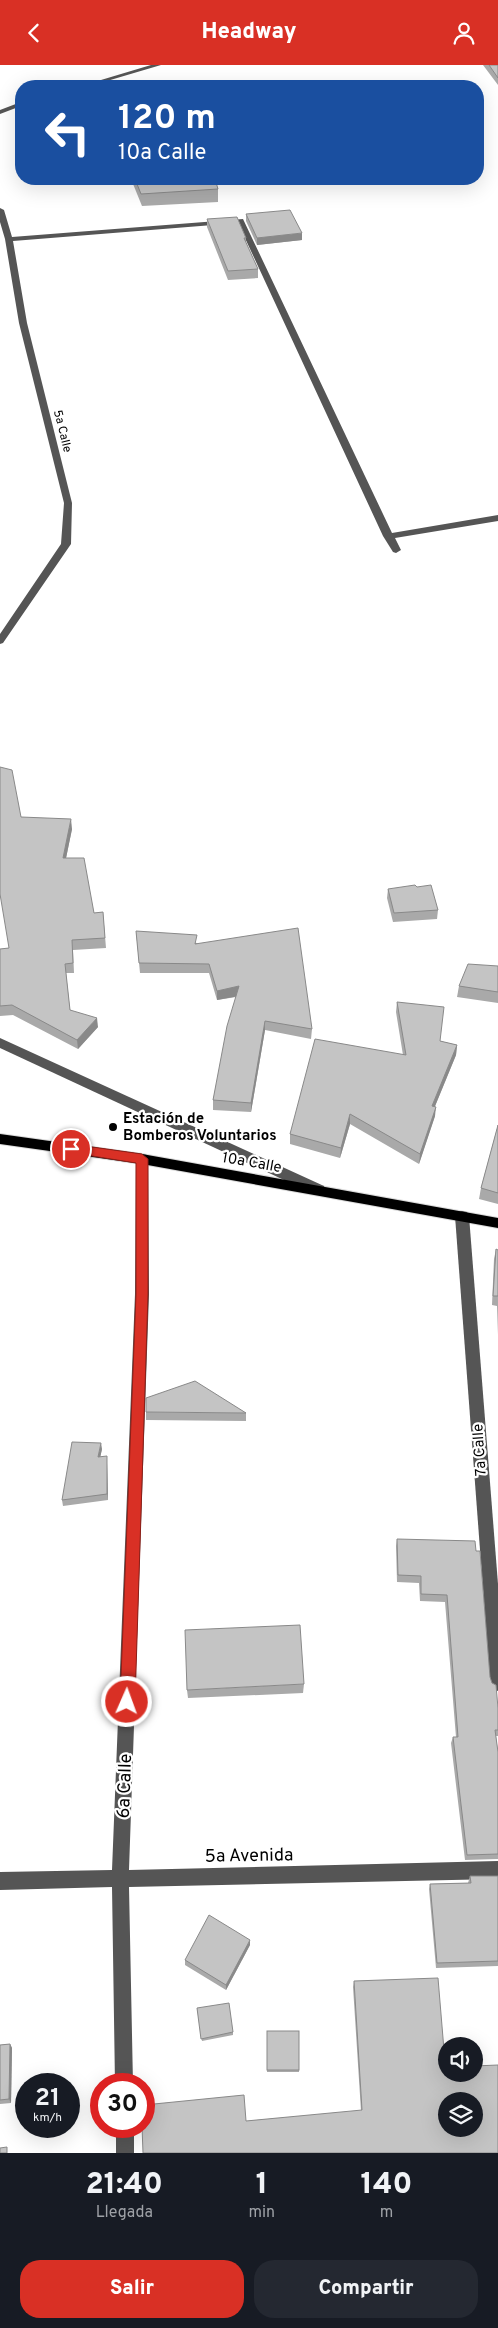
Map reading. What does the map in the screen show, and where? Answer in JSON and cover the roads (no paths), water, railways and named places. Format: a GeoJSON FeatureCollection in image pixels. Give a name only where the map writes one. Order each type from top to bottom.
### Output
{"type":"FeatureCollection","features":[{"type":"Feature","properties":{"kind":"main road","name":"10a Calle"},"geometry":{"type":"LineString","coordinates":[[0,1139],[142,1159],[498,1223]]}},
{"type":"Feature","properties":{"kind":"street"},"geometry":{"type":"LineString","coordinates":[[105,80],[158,65]]}},
{"type":"Feature","properties":{"kind":"street"},"geometry":{"type":"LineString","coordinates":[[0,112],[15,106]]}},
{"type":"Feature","properties":{"kind":"street","name":"5a Calle"},"geometry":{"type":"LineString","coordinates":[[0,210],[9,239],[24,323],[68,503],[66,544],[0,641]]}},
{"type":"Feature","properties":{"kind":"street"},"geometry":{"type":"LineString","coordinates":[[9,239],[240,221],[396,550]]}},
{"type":"Feature","properties":{"kind":"street"},"geometry":{"type":"LineString","coordinates":[[388,536],[498,518]]}},
{"type":"Feature","properties":{"kind":"street"},"geometry":{"type":"LineString","coordinates":[[0,1043],[319,1190]]}},
{"type":"Feature","properties":{"kind":"street","name":"6a Calle"},"geometry":{"type":"LineString","coordinates":[[124,2073],[120,1877],[141,1323],[142,1159]]}},
{"type":"Feature","properties":{"kind":"street","name":"7a Calle"},"geometry":{"type":"LineString","coordinates":[[462,1216],[498,1683]]}},
{"type":"Feature","properties":{"kind":"street","name":"5a Avenida"},"geometry":{"type":"LineString","coordinates":[[0,1881],[498,1870]]}},
{"type":"Feature","properties":{"kind":"street"},"geometry":{"type":"LineString","coordinates":[[125,2138],[125,2153]]}},
{"type":"Feature","properties":{"kind":"place","name":"Estación de Bomberos Voluntarios"},"geometry":{"type":"Point","coordinates":[113,1127]}}]}
